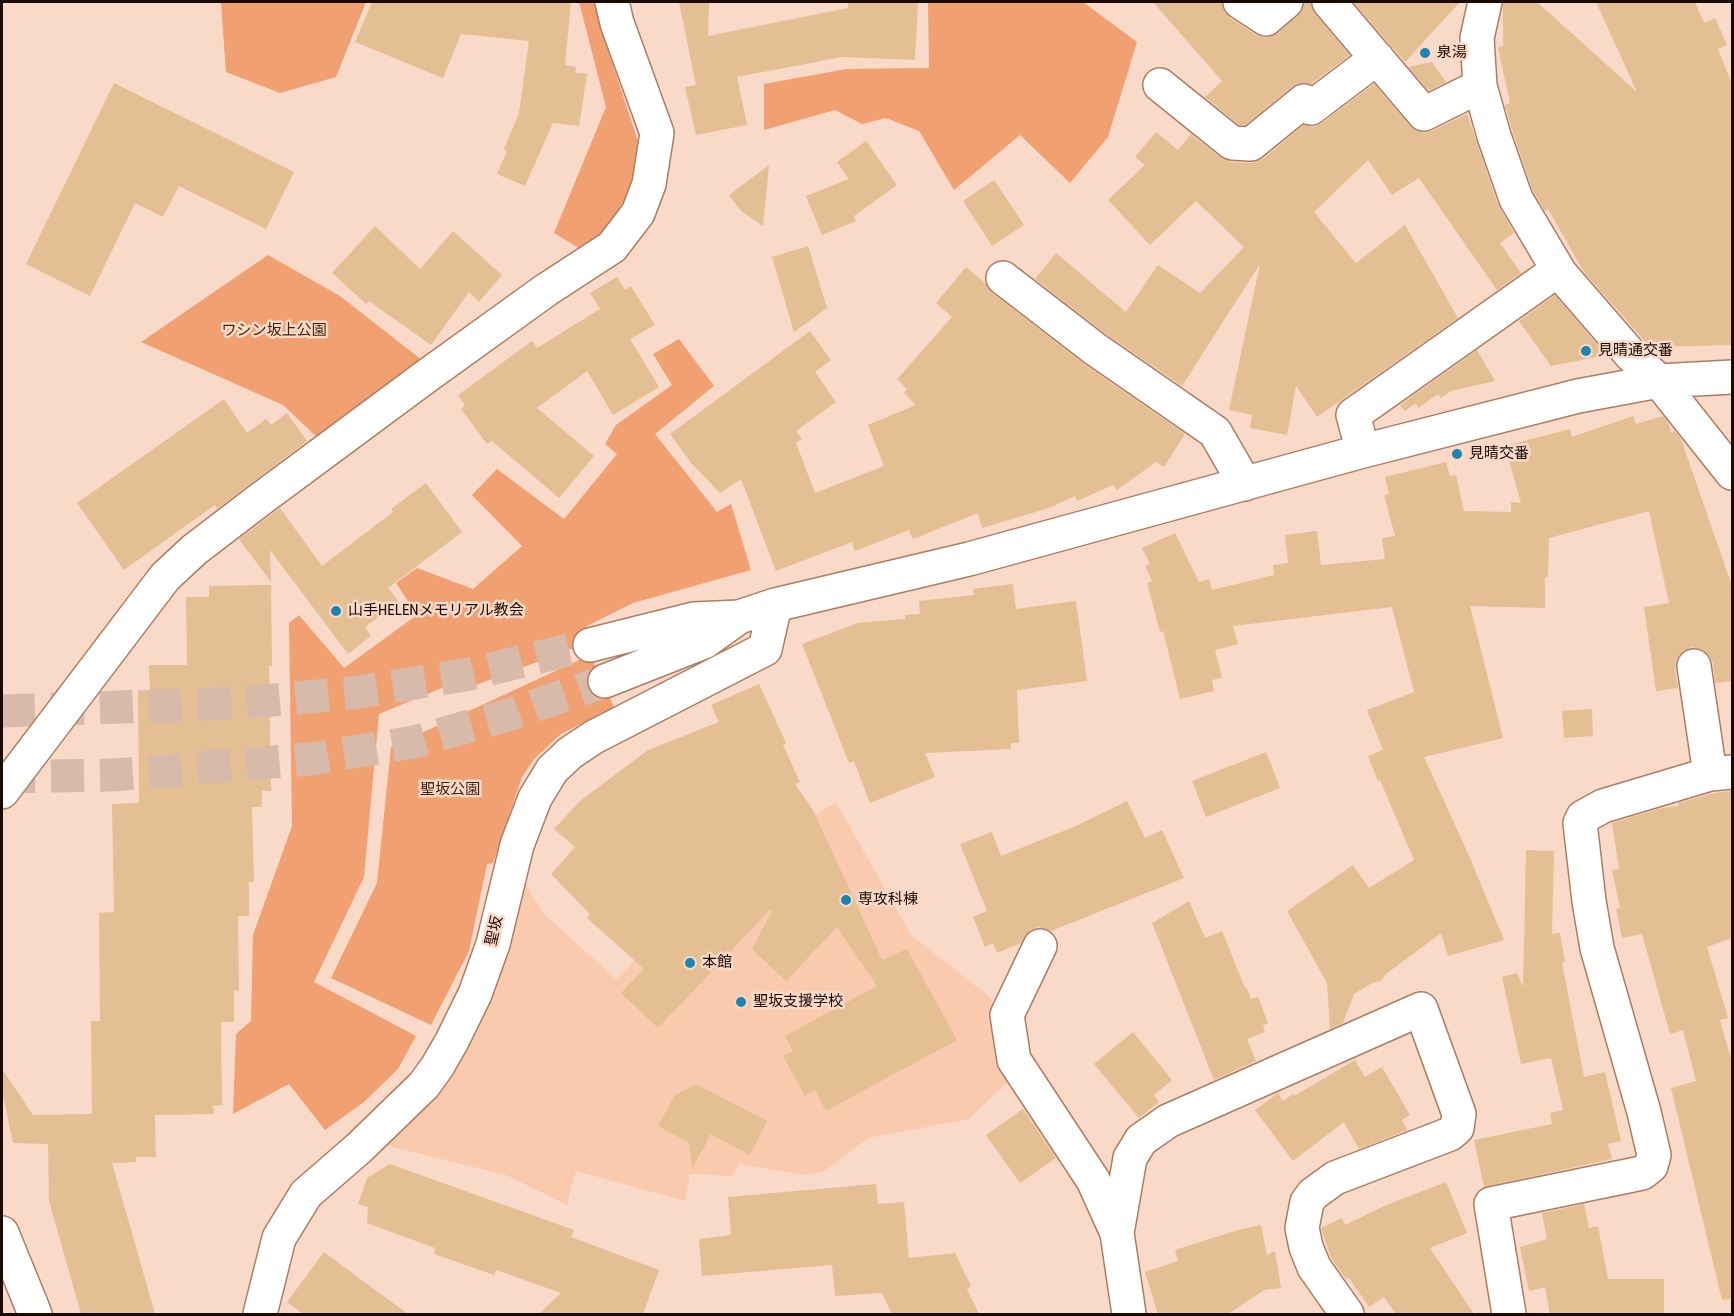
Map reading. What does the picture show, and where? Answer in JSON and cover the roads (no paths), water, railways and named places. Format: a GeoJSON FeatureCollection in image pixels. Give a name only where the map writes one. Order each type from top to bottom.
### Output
{"type":"FeatureCollection","features":[{"type":"Feature","properties":{"kind":"street"},"geometry":{"type":"LineString","coordinates":[[2,792],[172,570],[258,501],[546,290],[612,247],[638,213],[649,184],[657,133],[617,23],[612,2]]}},
{"type":"Feature","properties":{"kind":"street"},"geometry":{"type":"LineString","coordinates":[[1240,2],[1266,19],[1286,2]]}},
{"type":"Feature","properties":{"kind":"street"},"geometry":{"type":"LineString","coordinates":[[1329,2],[1424,114],[1480,86]]}},
{"type":"Feature","properties":{"kind":"street"},"geometry":{"type":"LineString","coordinates":[[1485,2],[1477,38],[1480,86],[1494,136],[1516,199],[1558,270],[1631,355],[1659,381],[1732,473]]}},
{"type":"Feature","properties":{"kind":"street"},"geometry":{"type":"LineString","coordinates":[[1160,85],[1232,143],[1251,144],[1304,101],[1311,108],[1377,58]]}},
{"type":"Feature","properties":{"kind":"street"},"geometry":{"type":"LineString","coordinates":[[1364,451],[1353,415],[1558,270]]}},
{"type":"Feature","properties":{"kind":"street"},"geometry":{"type":"LineString","coordinates":[[1003,278],[1095,349],[1215,432],[1245,484]]}},
{"type":"Feature","properties":{"kind":"street"},"geometry":{"type":"LineString","coordinates":[[590,645],[694,619],[739,617],[775,605],[969,559],[1364,451],[1578,396],[1659,381],[1732,377]]}},
{"type":"Feature","properties":{"kind":"street","name":"聖坂"},"geometry":{"type":"LineString","coordinates":[[260,1314],[279,1238],[306,1194],[359,1148],[424,1085],[452,1041],[475,994],[493,944],[517,845],[535,798],[552,770],[570,753],[594,737],[765,649],[775,605]]}},
{"type":"Feature","properties":{"kind":"street"},"geometry":{"type":"LineString","coordinates":[[605,681],[704,642],[739,617]]}},
{"type":"Feature","properties":{"kind":"street"},"geometry":{"type":"LineString","coordinates":[[1509,1314],[1491,1204],[1642,1173],[1651,1166],[1654,1155],[1644,1112],[1597,948],[1580,822],[1587,814],[1603,806],[1721,773],[1694,666]]}},
{"type":"Feature","properties":{"kind":"street"},"geometry":{"type":"LineString","coordinates":[[1040,946],[1007,1015],[1014,1060],[1093,1180],[1118,1233],[1130,1314]]}},
{"type":"Feature","properties":{"kind":"street"},"geometry":{"type":"LineString","coordinates":[[1118,1233],[1130,1158],[1141,1140],[1168,1120],[1421,1010],[1459,1114],[1457,1128],[1450,1134],[1335,1178],[1313,1194],[1307,1202],[1302,1228],[1306,1247],[1314,1267],[1347,1314]]}},
{"type":"Feature","properties":{"kind":"street"},"geometry":{"type":"LineString","coordinates":[[2,1233],[35,1314]]}},
{"type":"Feature","properties":{"kind":"tunnel"},"geometry":{"type":"LineString","coordinates":[[2,711],[239,703],[351,693],[465,675],[590,645]]}},
{"type":"Feature","properties":{"kind":"tunnel"},"geometry":{"type":"LineString","coordinates":[[2,777],[113,775],[311,759],[414,742],[508,715],[605,681]]}},
{"type":"Feature","properties":{"kind":"place","name":"泉湯"},"geometry":{"type":"Point","coordinates":[1425,53]}},
{"type":"Feature","properties":{"kind":"place","name":"見晴通交番"},"geometry":{"type":"Point","coordinates":[1586,351]}},
{"type":"Feature","properties":{"kind":"place","name":"見晴交番"},"geometry":{"type":"Point","coordinates":[1457,454]}},
{"type":"Feature","properties":{"kind":"place","name":"山手HELENメモリアル教会"},"geometry":{"type":"Point","coordinates":[336,611]}},
{"type":"Feature","properties":{"kind":"place","name":"専攻科棟"},"geometry":{"type":"Point","coordinates":[846,900]}},
{"type":"Feature","properties":{"kind":"place","name":"本館"},"geometry":{"type":"Point","coordinates":[690,963]}},
{"type":"Feature","properties":{"kind":"place","name":"聖坂支援学校"},"geometry":{"type":"Point","coordinates":[741,1002]}},
{"type":"Feature","properties":{"kind":"park label","name":"ワシン坂上公園"},"geometry":{"type":"Point","coordinates":[274,331]}},
{"type":"Feature","properties":{"kind":"park label","name":"聖坂公園"},"geometry":{"type":"Point","coordinates":[450,790]}}]}
